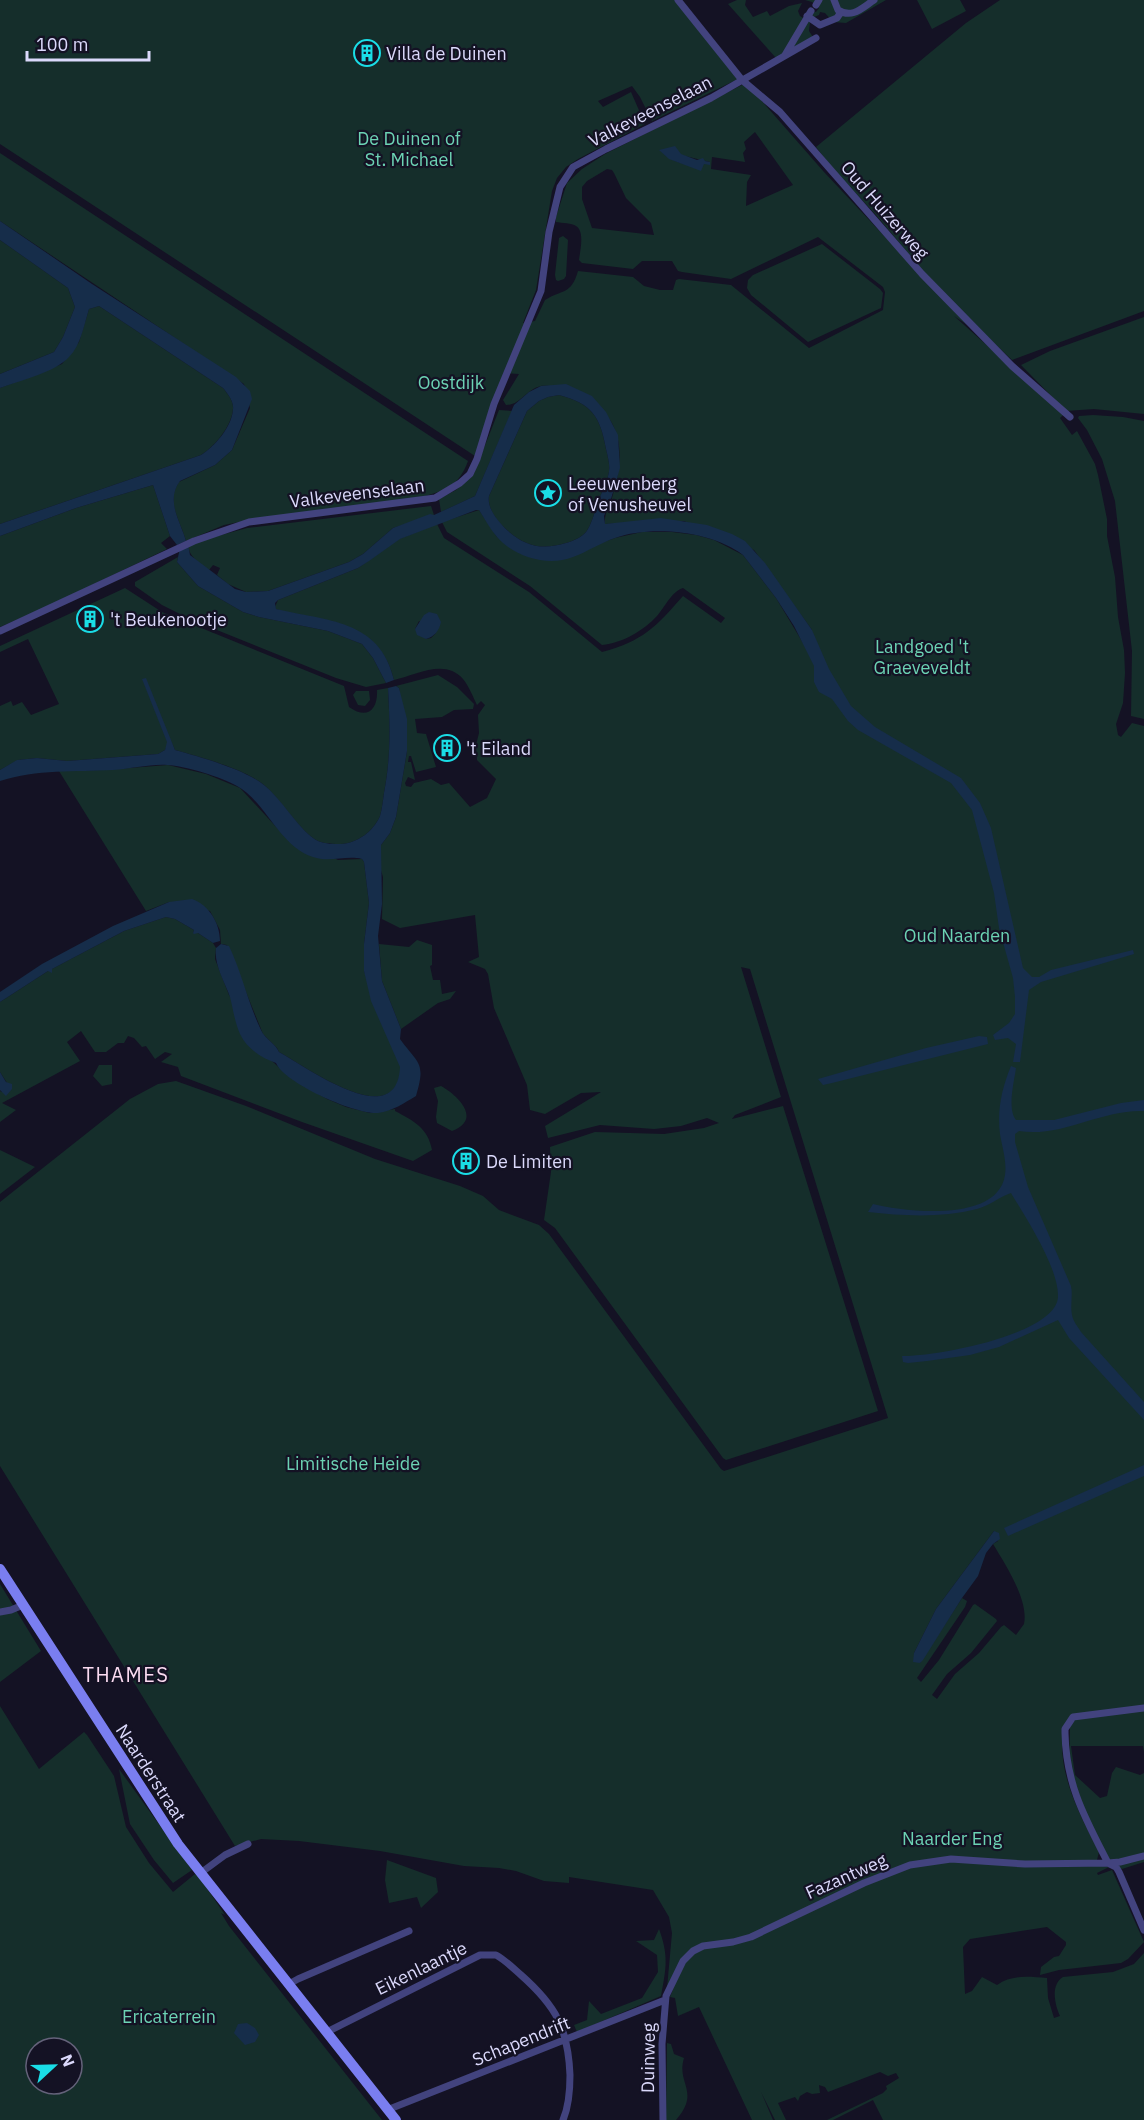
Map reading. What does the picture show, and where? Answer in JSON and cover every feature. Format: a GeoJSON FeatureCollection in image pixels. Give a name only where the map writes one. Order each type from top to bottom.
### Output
{"type":"FeatureCollection","features":[{"type":"Feature","properties":{"kind":"street","name":"Oud Huizerweg"},"geometry":{"type":"LineString","coordinates":[[678,0],[742,80],[780,112],[922,274],[1012,366],[1070,417]]}},
{"type":"Feature","properties":{"kind":"street"},"geometry":{"type":"LineString","coordinates":[[834,0],[841,12]]}},
{"type":"Feature","properties":{"kind":"street"},"geometry":{"type":"LineString","coordinates":[[841,12],[853,14],[874,0]]}},
{"type":"Feature","properties":{"kind":"street"},"geometry":{"type":"LineString","coordinates":[[785,55],[813,8]]}},
{"type":"Feature","properties":{"kind":"street"},"geometry":{"type":"LineString","coordinates":[[813,8],[820,25],[837,18],[841,12]]}},
{"type":"Feature","properties":{"kind":"street"},"geometry":{"type":"LineString","coordinates":[[742,80],[816,38]]}},
{"type":"Feature","properties":{"kind":"street","name":"Valkeveenselaan"},"geometry":{"type":"LineString","coordinates":[[0,631],[194,541],[249,522],[435,498],[460,483],[470,474],[477,459],[494,404],[541,291],[549,232],[560,187],[573,167],[711,98],[742,80]]}},
{"type":"Feature","properties":{"kind":"street","name":"Naarderstraat"},"geometry":{"type":"LineString","coordinates":[[0,1569],[178,1844],[396,2120]]}},
{"type":"Feature","properties":{"kind":"street"},"geometry":{"type":"LineString","coordinates":[[0,1612],[23,1605]]}},
{"type":"Feature","properties":{"kind":"street"},"geometry":{"type":"LineString","coordinates":[[1144,1708],[1073,1717],[1065,1729],[1066,1758],[1082,1811],[1144,1930]]}},
{"type":"Feature","properties":{"kind":"street"},"geometry":{"type":"LineString","coordinates":[[202,1872],[225,1855],[248,1844]]}},
{"type":"Feature","properties":{"kind":"street","name":"Fazantweg"},"geometry":{"type":"LineString","coordinates":[[666,1998],[683,1961],[703,1946],[752,1937],[864,1883],[910,1865],[951,1859],[1025,1864],[1112,1865],[1144,1856]]}},
{"type":"Feature","properties":{"kind":"street"},"geometry":{"type":"LineString","coordinates":[[289,1984],[298,1978],[409,1931]]}},
{"type":"Feature","properties":{"kind":"street","name":"Eikenlaantje"},"geometry":{"type":"LineString","coordinates":[[327,2032],[480,1955],[487,1954],[503,1959],[543,1995],[566,2038]]}},
{"type":"Feature","properties":{"kind":"street","name":"Schapendrift"},"geometry":{"type":"LineString","coordinates":[[387,2110],[666,1998]]}},
{"type":"Feature","properties":{"kind":"street","name":"Duinweg"},"geometry":{"type":"LineString","coordinates":[[663,2120],[662,2044],[666,1998]]}},
{"type":"Feature","properties":{"kind":"street"},"geometry":{"type":"LineString","coordinates":[[563,2120],[569,2096],[569,2058],[566,2038]]}},
{"type":"Feature","properties":{"kind":"green space"},"geometry":{"type":"Polygon","coordinates":[[[0,0],[675,0],[740,78],[652,121],[632,86],[598,101],[603,107],[631,92],[645,124],[578,159],[566,167],[557,178],[552,191],[536,290],[523,323],[535,321],[545,300],[569,288],[578,271],[633,277],[644,286],[660,290],[673,290],[676,280],[679,279],[731,285],[809,348],[883,310],[885,292],[883,287],[818,237],[731,279],[678,271],[672,261],[642,261],[633,269],[582,263],[579,260],[581,242],[579,229],[572,224],[556,222],[567,183],[582,169],[605,154],[746,83],[824,172],[969,326],[954,316],[1064,414],[1060,418],[1072,435],[1077,431],[1095,464],[1098,475],[1115,577],[1125,673],[1123,703],[1116,724],[1118,735],[1121,737],[1132,723],[1144,726],[1144,1752],[1143,1746],[1071,1746],[1075,1775],[1100,1798],[1107,1796],[1112,1773],[1116,1767],[1140,1775],[1144,1773],[1144,1862],[1122,1869],[1113,1867],[1087,1819],[1069,1764],[1070,1726],[1064,1725],[1062,1742],[1066,1775],[1077,1807],[1099,1852],[1097,1860],[1103,1866],[1109,1867],[1097,1873],[1098,1875],[1112,1870],[1144,1942],[1121,1963],[1059,1970],[1040,1975],[1041,1967],[1059,1956],[1066,1945],[1066,1942],[1047,1927],[970,1939],[963,1947],[965,1994],[972,1991],[982,1977],[997,1985],[1015,1978],[1047,1978],[1048,1998],[1054,2018],[1060,2016],[1055,2001],[1055,1990],[1063,1977],[1113,1972],[1134,1964],[1144,1953],[1144,2120],[883,2120],[873,2100],[833,2120],[827,2120],[883,2093],[887,2089],[886,2086],[899,2078],[896,2073],[888,2076],[880,2072],[828,2092],[825,2087],[819,2085],[820,2093],[807,2092],[800,2096],[798,2101],[795,2097],[778,2103],[786,2120],[775,2120],[761,2092],[773,2120],[752,2120],[699,2007],[678,2016],[675,1998],[670,1997],[678,1976],[667,1988],[672,1933],[669,1917],[653,1890],[569,1877],[569,1883],[544,1881],[516,1871],[499,1868],[464,1866],[380,1851],[299,1841],[261,1839],[235,1846],[0,1466],[0,1202],[130,1099],[158,1084],[176,1081],[246,1106],[375,1159],[460,1186],[483,1196],[499,1210],[539,1225],[549,1234],[724,1471],[888,1418],[750,969],[741,967],[781,1097],[735,1115],[732,1119],[783,1106],[878,1411],[726,1460],[555,1228],[544,1220],[551,1172],[550,1147],[595,1132],[664,1134],[704,1128],[719,1123],[707,1118],[681,1126],[654,1129],[600,1125],[548,1138],[545,1126],[601,1092],[581,1093],[545,1114],[530,1110],[527,1085],[494,1008],[488,974],[485,969],[468,962],[479,957],[475,915],[400,928],[382,919],[381,845],[390,833],[396,817],[407,751],[399,688],[396,686],[438,675],[457,687],[474,704],[473,709],[454,710],[442,717],[415,719],[417,733],[426,734],[436,767],[416,772],[411,756],[409,756],[408,762],[411,762],[415,780],[408,777],[405,783],[406,786],[411,787],[414,783],[431,779],[441,785],[449,783],[470,807],[487,798],[496,779],[477,760],[478,715],[485,705],[481,701],[477,705],[469,688],[456,673],[448,670],[430,670],[394,680],[387,661],[378,647],[365,636],[335,622],[282,611],[275,607],[278,600],[358,568],[399,539],[437,524],[444,538],[529,592],[602,652],[628,643],[648,632],[683,596],[721,623],[725,618],[683,588],[675,592],[657,616],[639,631],[618,642],[602,645],[530,586],[447,532],[442,522],[479,510],[497,537],[521,554],[598,544],[642,532],[672,532],[714,540],[743,555],[776,598],[803,643],[812,630],[754,550],[684,521],[605,524],[616,484],[620,458],[619,446],[611,422],[604,412],[582,393],[566,388],[541,386],[531,390],[516,402],[506,405],[503,400],[519,374],[504,373],[475,456],[0,144],[0,0]],[[755,132],[744,142],[745,162],[712,157],[711,169],[751,175],[747,182],[746,206],[793,185],[755,132]],[[660,150],[683,164],[697,165],[710,162],[660,150]],[[607,169],[587,181],[582,187],[582,199],[592,228],[654,235],[651,223],[626,198],[612,170],[607,169]],[[419,621],[415,629],[426,639],[436,633],[419,621]],[[994,1531],[936,1609],[914,1653],[920,1663],[962,1598],[967,1601],[965,1607],[917,1678],[921,1682],[939,1660],[973,1605],[975,1604],[997,1621],[971,1653],[947,1674],[932,1695],[937,1699],[955,1674],[979,1653],[1001,1627],[1004,1625],[1016,1635],[1024,1624],[1025,1614],[1020,1593],[993,1544],[998,1541],[994,1531]]]}},
{"type":"Feature","properties":{"kind":"green space"},"geometry":{"type":"Polygon","coordinates":[[[737,0],[746,0],[745,5],[753,17],[767,11],[770,16],[789,6],[802,3],[798,11],[800,16],[810,22],[809,31],[813,37],[776,58],[728,4],[737,0]]]}},
{"type":"Feature","properties":{"kind":"green space"},"geometry":{"type":"Polygon","coordinates":[[[805,0],[886,0],[846,23],[833,22],[825,13],[820,12],[819,15],[811,16],[812,12],[816,12],[819,8],[805,0]]]}},
{"type":"Feature","properties":{"kind":"green space"},"geometry":{"type":"Polygon","coordinates":[[[917,0],[960,0],[966,11],[932,29],[917,0]]]}},
{"type":"Feature","properties":{"kind":"green space"},"geometry":{"type":"Polygon","coordinates":[[[1000,0],[1144,0],[1144,311],[1012,360],[946,298],[816,147],[966,23],[1000,0]]]}},
{"type":"Feature","properties":{"kind":"green space"},"geometry":{"type":"Polygon","coordinates":[[[0,153],[468,461],[456,482],[444,490],[421,497],[224,525],[186,541],[175,512],[173,497],[175,489],[179,482],[215,465],[232,450],[250,408],[244,384],[0,221],[0,153]]]}},
{"type":"Feature","properties":{"kind":"green space"},"geometry":{"type":"Polygon","coordinates":[[[563,236],[568,240],[566,276],[558,281],[555,275],[559,238],[563,236]]]}},
{"type":"Feature","properties":{"kind":"green space"},"geometry":{"type":"Polygon","coordinates":[[[0,240],[68,288],[75,307],[63,337],[54,352],[0,374],[0,240]]]}},
{"type":"Feature","properties":{"kind":"green space"},"geometry":{"type":"Polygon","coordinates":[[[822,244],[880,289],[883,293],[881,308],[808,342],[751,295],[747,288],[748,280],[753,275],[822,244]]]}},
{"type":"Feature","properties":{"kind":"green space"},"geometry":{"type":"Polygon","coordinates":[[[99,306],[223,388],[233,406],[232,416],[217,441],[201,455],[0,524],[0,388],[62,364],[79,342],[89,309],[99,306]]]}},
{"type":"Feature","properties":{"kind":"green space"},"geometry":{"type":"Polygon","coordinates":[[[1144,317],[1144,414],[1094,409],[1066,411],[1021,365],[1050,351],[1144,317]]]}},
{"type":"Feature","properties":{"kind":"green space"},"geometry":{"type":"Polygon","coordinates":[[[559,395],[587,407],[593,413],[604,438],[609,473],[592,521],[584,534],[558,545],[535,546],[514,536],[500,523],[491,510],[489,496],[527,411],[539,401],[559,395]]]}},
{"type":"Feature","properties":{"kind":"green space"},"geometry":{"type":"Polygon","coordinates":[[[499,410],[512,411],[475,496],[441,512],[439,499],[456,490],[474,473],[499,410]]]}},
{"type":"Feature","properties":{"kind":"green space"},"geometry":{"type":"Polygon","coordinates":[[[1093,415],[1144,421],[1144,719],[1131,716],[1132,651],[1115,501],[1102,459],[1078,418],[1093,415]]]}},
{"type":"Feature","properties":{"kind":"green space"},"geometry":{"type":"Polygon","coordinates":[[[153,485],[170,536],[161,543],[167,549],[0,627],[0,536],[76,508],[153,485]]]}},
{"type":"Feature","properties":{"kind":"green space"},"geometry":{"type":"Polygon","coordinates":[[[431,506],[434,515],[393,528],[363,554],[349,562],[268,591],[246,592],[228,584],[217,575],[220,568],[213,565],[209,570],[195,559],[188,544],[247,528],[431,506]]]}},
{"type":"Feature","properties":{"kind":"green space"},"geometry":{"type":"Polygon","coordinates":[[[178,557],[177,562],[198,586],[243,612],[328,631],[362,644],[373,658],[386,683],[366,687],[336,678],[192,620],[162,605],[135,586],[135,582],[178,557]]]}},
{"type":"Feature","properties":{"kind":"green space"},"geometry":{"type":"Polygon","coordinates":[[[125,588],[162,612],[344,686],[349,707],[355,711],[366,713],[370,711],[376,703],[377,690],[388,688],[388,766],[380,816],[369,832],[347,843],[332,844],[318,841],[305,831],[270,791],[256,779],[222,764],[175,750],[143,680],[168,743],[165,750],[158,754],[67,761],[37,758],[18,760],[0,770],[0,706],[11,701],[13,706],[22,702],[31,715],[59,704],[28,639],[0,652],[0,646],[125,588]]]}},
{"type":"Feature","properties":{"kind":"green space"},"geometry":{"type":"Polygon","coordinates":[[[356,691],[369,691],[370,700],[365,706],[358,705],[353,695],[356,691]]]}},
{"type":"Feature","properties":{"kind":"green space"},"geometry":{"type":"Polygon","coordinates":[[[168,765],[206,774],[240,788],[279,830],[338,860],[362,859],[364,862],[369,903],[364,944],[364,971],[401,1067],[396,1086],[384,1095],[367,1096],[348,1090],[279,1052],[263,1034],[227,945],[221,944],[220,930],[210,911],[169,902],[146,911],[59,771],[168,765]]]}},
{"type":"Feature","properties":{"kind":"green space"},"geometry":{"type":"Polygon","coordinates":[[[166,917],[175,919],[194,930],[193,933],[198,933],[213,943],[216,948],[215,959],[229,995],[272,1061],[288,1076],[327,1099],[346,1107],[370,1113],[395,1109],[424,1131],[432,1150],[413,1161],[181,1076],[178,1067],[161,1062],[172,1054],[165,1052],[155,1059],[146,1046],[142,1047],[134,1038],[128,1036],[124,1043],[118,1043],[106,1052],[95,1052],[81,1031],[67,1042],[80,1061],[2,1103],[16,1110],[0,1122],[0,1090],[1,1092],[11,1089],[0,1072],[0,1002],[48,971],[124,931],[166,917]]]}},
{"type":"Feature","properties":{"kind":"green space"},"geometry":{"type":"Polygon","coordinates":[[[417,940],[432,945],[432,965],[430,966],[433,980],[440,980],[442,994],[456,991],[450,999],[438,1003],[401,1029],[382,981],[379,944],[409,947],[417,940]]]}},
{"type":"Feature","properties":{"kind":"green space"},"geometry":{"type":"Polygon","coordinates":[[[99,1065],[112,1065],[112,1084],[102,1086],[93,1076],[99,1065]]]}},
{"type":"Feature","properties":{"kind":"green space"},"geometry":{"type":"Polygon","coordinates":[[[441,1086],[455,1096],[466,1115],[461,1126],[452,1131],[437,1123],[438,1101],[434,1088],[441,1086]]]}},
{"type":"Feature","properties":{"kind":"green space"},"geometry":{"type":"Polygon","coordinates":[[[0,1150],[35,1167],[0,1194],[0,1150]]]}},
{"type":"Feature","properties":{"kind":"green space"},"geometry":{"type":"Polygon","coordinates":[[[0,1584],[41,1651],[0,1682],[0,1584]]]}},
{"type":"Feature","properties":{"kind":"green space","name":"Ericaterrein"},"geometry":{"type":"Polygon","coordinates":[[[0,1706],[39,1769],[84,1732],[87,1735],[114,1776],[126,1827],[149,1863],[173,1892],[195,1874],[198,1875],[225,1915],[221,1913],[229,1926],[382,2120],[0,2120],[0,1706]]]}},
{"type":"Feature","properties":{"kind":"green space"},"geometry":{"type":"Polygon","coordinates":[[[119,1769],[192,1870],[173,1883],[154,1860],[130,1824],[119,1769]]]}},
{"type":"Feature","properties":{"kind":"green space"},"geometry":{"type":"Polygon","coordinates":[[[387,1860],[436,1878],[438,1892],[421,1908],[417,1897],[389,1903],[385,1880],[387,1860]]]}},
{"type":"Feature","properties":{"kind":"green space"},"geometry":{"type":"Polygon","coordinates":[[[659,1929],[666,1962],[661,1996],[577,2032],[574,2025],[587,2020],[589,2001],[601,2014],[642,1998],[658,1972],[657,1955],[636,1941],[654,1940],[659,1929]]]}},
{"type":"Feature","properties":{"kind":"green space"},"geometry":{"type":"Polygon","coordinates":[[[667,2043],[671,2044],[674,2054],[684,2058],[682,2067],[687,2102],[676,2120],[666,2120],[667,2043]]]}},
{"type":"Feature","properties":{"kind":"water"},"geometry":{"type":"Polygon","coordinates":[[[675,146],[681,154],[697,160],[703,158],[710,162],[710,165],[704,164],[701,171],[669,159],[659,150],[675,146]]]}},
{"type":"Feature","properties":{"kind":"water"},"geometry":{"type":"Polygon","coordinates":[[[0,221],[92,284],[236,377],[250,391],[252,399],[232,450],[215,465],[180,481],[176,489],[174,504],[186,541],[177,545],[170,536],[153,485],[76,508],[0,536],[0,524],[201,455],[212,447],[230,423],[233,406],[223,388],[99,306],[89,309],[76,347],[63,362],[46,372],[0,388],[0,374],[54,352],[63,337],[75,307],[68,288],[0,240],[0,221]]]}},
{"type":"Feature","properties":{"kind":"water"},"geometry":{"type":"Polygon","coordinates":[[[566,384],[592,396],[606,412],[618,435],[620,468],[604,516],[605,524],[661,518],[707,525],[745,541],[765,563],[812,630],[829,669],[851,706],[875,727],[961,778],[980,803],[991,828],[1023,968],[1032,977],[1039,977],[1051,970],[1133,950],[1134,954],[1041,982],[1029,990],[1020,1062],[1013,1062],[1016,1044],[1008,1038],[995,1040],[993,1035],[1009,1023],[1015,1014],[1015,997],[1013,978],[999,928],[994,893],[972,810],[951,783],[858,730],[848,721],[832,699],[819,692],[814,682],[814,666],[794,626],[743,555],[730,547],[698,536],[663,531],[646,532],[615,538],[563,560],[542,560],[522,555],[504,544],[494,534],[479,510],[476,510],[400,539],[358,568],[275,603],[276,609],[332,621],[364,634],[377,645],[387,660],[394,680],[386,683],[373,658],[362,644],[328,631],[243,612],[198,586],[177,562],[180,548],[188,544],[190,555],[235,589],[246,592],[268,591],[349,562],[363,554],[393,528],[430,514],[434,515],[475,496],[514,405],[529,392],[541,386],[566,384]],[[559,395],[548,397],[527,411],[489,496],[491,510],[497,519],[514,536],[535,546],[558,545],[584,534],[592,521],[609,473],[604,438],[597,420],[587,407],[559,395]]]}},
{"type":"Feature","properties":{"kind":"water"},"geometry":{"type":"Polygon","coordinates":[[[429,612],[437,614],[441,622],[436,633],[426,639],[417,635],[415,629],[424,615],[429,612]]]}},
{"type":"Feature","properties":{"kind":"water"},"geometry":{"type":"Polygon","coordinates":[[[146,678],[175,750],[221,764],[255,779],[271,791],[298,824],[312,837],[332,844],[359,839],[369,832],[380,816],[389,754],[388,688],[396,686],[399,688],[407,719],[407,751],[396,817],[390,833],[381,845],[382,904],[378,936],[382,981],[401,1029],[400,1039],[419,1064],[420,1076],[416,1096],[389,1110],[378,1113],[368,1112],[338,1103],[292,1080],[276,1063],[255,1052],[243,1039],[216,960],[216,948],[221,944],[229,946],[261,1030],[279,1052],[348,1090],[367,1096],[383,1095],[395,1086],[400,1067],[371,1001],[364,971],[364,944],[369,903],[362,859],[319,859],[301,851],[291,844],[247,793],[222,779],[184,767],[161,765],[28,774],[0,781],[0,770],[17,760],[37,758],[67,761],[158,754],[165,750],[167,742],[142,679],[146,678]]]}},
{"type":"Feature","properties":{"kind":"water"},"geometry":{"type":"Polygon","coordinates":[[[192,899],[204,906],[216,921],[220,941],[213,943],[198,933],[194,934],[194,930],[175,919],[166,917],[124,931],[52,969],[52,973],[48,971],[0,1002],[0,992],[42,964],[113,926],[169,902],[192,899]]]}},
{"type":"Feature","properties":{"kind":"water"},"geometry":{"type":"Polygon","coordinates":[[[979,1036],[987,1037],[988,1044],[823,1085],[818,1079],[926,1048],[979,1036]]]}},
{"type":"Feature","properties":{"kind":"water"},"geometry":{"type":"Polygon","coordinates":[[[1011,1066],[1016,1068],[1012,1109],[1016,1120],[1054,1120],[1121,1103],[1144,1100],[1144,1111],[1113,1114],[1050,1131],[1019,1131],[1015,1134],[1015,1142],[1028,1187],[1071,1286],[1073,1319],[1081,1332],[1144,1402],[1144,1420],[1069,1338],[1058,1320],[999,1347],[970,1355],[903,1362],[902,1356],[964,1348],[1016,1333],[1037,1322],[1052,1310],[1058,1297],[1057,1285],[1048,1258],[1011,1193],[981,1208],[950,1214],[909,1215],[868,1212],[873,1204],[927,1211],[969,1207],[986,1201],[999,1190],[1005,1175],[1005,1159],[999,1125],[1000,1107],[1011,1066]]]}},
{"type":"Feature","properties":{"kind":"water"},"geometry":{"type":"Polygon","coordinates":[[[0,1072],[6,1082],[12,1084],[12,1089],[6,1096],[0,1090],[0,1072]]]}},
{"type":"Feature","properties":{"kind":"water"},"geometry":{"type":"Polygon","coordinates":[[[1144,1465],[1144,1476],[1008,1536],[1004,1528],[1144,1465]]]}},
{"type":"Feature","properties":{"kind":"water"},"geometry":{"type":"Polygon","coordinates":[[[994,1531],[999,1533],[1000,1539],[986,1553],[978,1576],[923,1660],[920,1663],[913,1662],[914,1653],[936,1609],[994,1531]]]}},
{"type":"Feature","properties":{"kind":"water"},"geometry":{"type":"Polygon","coordinates":[[[247,2023],[255,2028],[259,2035],[255,2042],[245,2045],[234,2033],[238,2024],[247,2023]]]}},
{"type":"Feature","properties":{"kind":"place","name":"Villa de Duinen"},"geometry":{"type":"Point","coordinates":[367,53]}},
{"type":"Feature","properties":{"kind":"place","name":"Leeuwenberg of Venusheuvel"},"geometry":{"type":"Point","coordinates":[548,493]}},
{"type":"Feature","properties":{"kind":"place","name":"'t Beukenootje"},"geometry":{"type":"Point","coordinates":[90,619]}},
{"type":"Feature","properties":{"kind":"place","name":"'t Eiland"},"geometry":{"type":"Point","coordinates":[447,748]}},
{"type":"Feature","properties":{"kind":"place","name":"De Limiten"},"geometry":{"type":"Point","coordinates":[466,1161]}},
{"type":"Feature","properties":{"kind":"district","name":"THAMES"},"geometry":{"type":"Point","coordinates":[126,1674]}},
{"type":"Feature","properties":{"kind":"park label","name":"De Duinen of St. Michael"},"geometry":{"type":"Point","coordinates":[409,148]}},
{"type":"Feature","properties":{"kind":"park label","name":"Oostdijk"},"geometry":{"type":"Point","coordinates":[451,382]}},
{"type":"Feature","properties":{"kind":"park label","name":"Landgoed 't Graeveveldt"},"geometry":{"type":"Point","coordinates":[922,656]}},
{"type":"Feature","properties":{"kind":"park label","name":"Oud Naarden"},"geometry":{"type":"Point","coordinates":[957,935]}},
{"type":"Feature","properties":{"kind":"park label","name":"Limitische Heide"},"geometry":{"type":"Point","coordinates":[353,1463]}},
{"type":"Feature","properties":{"kind":"park label","name":"Naarder Eng"},"geometry":{"type":"Point","coordinates":[952,1838]}}]}
